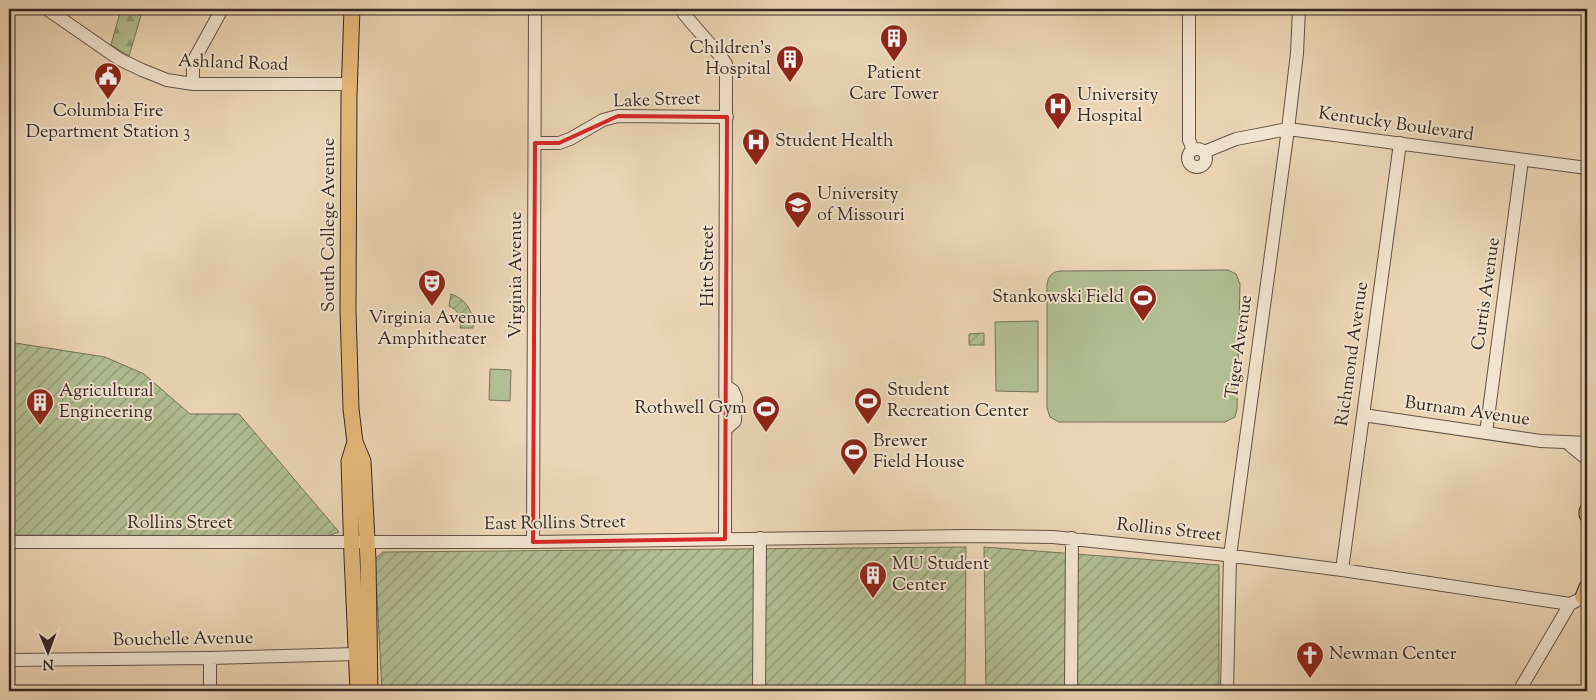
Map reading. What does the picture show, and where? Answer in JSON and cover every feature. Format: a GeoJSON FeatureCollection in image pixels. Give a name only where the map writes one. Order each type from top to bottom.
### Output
{"type":"FeatureCollection","features":[{"type":"Feature","properties":{"kind":"main road","name":"South College Avenue"},"geometry":{"type":"LineString","coordinates":[[352,9],[349,84],[348,310],[351,408],[355,442],[364,461],[370,691]]}},
{"type":"Feature","properties":{"kind":"main road","name":"South College Avenue"},"geometry":{"type":"LineString","coordinates":[[355,442],[349,461],[358,691]]}},
{"type":"Feature","properties":{"kind":"street","name":"Ashland Road"},"geometry":{"type":"LineString","coordinates":[[47,9],[119,59],[167,80],[193,84],[349,84]]}},
{"type":"Feature","properties":{"kind":"street"},"geometry":{"type":"LineString","coordinates":[[193,84],[195,58],[222,9]]}},
{"type":"Feature","properties":{"kind":"street","name":"Virginia Avenue"},"geometry":{"type":"LineString","coordinates":[[533,542],[535,9]]}},
{"type":"Feature","properties":{"kind":"street","name":"Hitt Street"},"geometry":{"type":"LineString","coordinates":[[683,9],[684,14],[726,64],[726,539]]}},
{"type":"Feature","properties":{"kind":"street","name":"Kentucky Boulevard"},"geometry":{"type":"LineString","coordinates":[[1189,9],[1189,140],[1198,151],[1236,139],[1288,129],[1587,168]]}},
{"type":"Feature","properties":{"kind":"street","name":"Tiger Avenue"},"geometry":{"type":"LineString","coordinates":[[1226,691],[1230,556],[1288,129],[1297,53],[1299,9]]}},
{"type":"Feature","properties":{"kind":"street","name":"Lake Street"},"geometry":{"type":"LineString","coordinates":[[535,143],[559,143],[604,120],[618,116],[726,117]]}},
{"type":"Feature","properties":{"kind":"street","name":"Richmond Avenue"},"geometry":{"type":"LineString","coordinates":[[1342,570],[1400,143]]}},
{"type":"Feature","properties":{"kind":"street","name":"Curtis Avenue"},"geometry":{"type":"LineString","coordinates":[[1486,433],[1522,160]]}},
{"type":"Feature","properties":{"kind":"street","name":"Burnam Avenue"},"geometry":{"type":"LineString","coordinates":[[1363,415],[1541,441],[1587,443]]}},
{"type":"Feature","properties":{"kind":"street"},"geometry":{"type":"LineString","coordinates":[[1566,442],[1587,459]]}},
{"type":"Feature","properties":{"kind":"street","name":"Rollins Street"},"geometry":{"type":"LineString","coordinates":[[760,538],[968,536],[1072,538],[1583,596]]}},
{"type":"Feature","properties":{"kind":"street"},"geometry":{"type":"LineString","coordinates":[[759,691],[760,538]]}},
{"type":"Feature","properties":{"kind":"street","name":"East Rollins Street"},"geometry":{"type":"LineString","coordinates":[[352,542],[533,542],[760,538]]}},
{"type":"Feature","properties":{"kind":"street"},"geometry":{"type":"LineString","coordinates":[[1070,691],[1072,538]]}},
{"type":"Feature","properties":{"kind":"street","name":"Rollins Street"},"geometry":{"type":"LineString","coordinates":[[9,542],[352,542]]}},
{"type":"Feature","properties":{"kind":"street"},"geometry":{"type":"LineString","coordinates":[[1519,691],[1583,596]]}},
{"type":"Feature","properties":{"kind":"street","name":"Bouchelle Avenue"},"geometry":{"type":"LineString","coordinates":[[9,660],[357,654]]}},
{"type":"Feature","properties":{"kind":"street"},"geometry":{"type":"LineString","coordinates":[[210,658],[210,691]]}},
{"type":"Feature","properties":{"kind":"highlighted area"},"geometry":{"type":"Polygon","coordinates":[[[618,116],[727,117],[725,539],[533,542],[535,143],[559,143],[618,116]]]}},
{"type":"Feature","properties":{"kind":"green space"},"geometry":{"type":"Polygon","coordinates":[[[121,9],[145,9],[142,12],[129,56],[111,45],[121,9]]]}},
{"type":"Feature","properties":{"kind":"green space","name":"Stankowski Field"},"geometry":{"type":"Polygon","coordinates":[[[1228,270],[1236,274],[1240,284],[1237,409],[1235,417],[1225,422],[1059,422],[1050,417],[1047,408],[1047,285],[1049,277],[1053,273],[1060,271],[1228,270]]]}},
{"type":"Feature","properties":{"kind":"green space"},"geometry":{"type":"Polygon","coordinates":[[[451,294],[461,299],[468,307],[472,317],[473,328],[460,328],[461,320],[459,314],[449,306],[451,294]]]}},
{"type":"Feature","properties":{"kind":"green space"},"geometry":{"type":"Polygon","coordinates":[[[1038,321],[1038,392],[996,391],[995,322],[1038,321]]]}},
{"type":"Feature","properties":{"kind":"green space"},"geometry":{"type":"Polygon","coordinates":[[[984,333],[984,345],[969,345],[969,334],[984,333]]]}},
{"type":"Feature","properties":{"kind":"green space"},"geometry":{"type":"Polygon","coordinates":[[[9,342],[105,357],[144,374],[190,414],[239,414],[339,532],[328,536],[9,535],[9,342]]]}},
{"type":"Feature","properties":{"kind":"green space"},"geometry":{"type":"Polygon","coordinates":[[[490,369],[511,370],[510,401],[489,400],[490,369]]]}},
{"type":"Feature","properties":{"kind":"green space"},"geometry":{"type":"Polygon","coordinates":[[[966,547],[965,691],[382,691],[375,559],[383,552],[966,547]]]}},
{"type":"Feature","properties":{"kind":"green space"},"geometry":{"type":"Polygon","coordinates":[[[984,547],[1219,565],[1219,691],[986,691],[984,547]]]}},
{"type":"Feature","properties":{"kind":"place","name":"Patient Care Tower"},"geometry":{"type":"Point","coordinates":[894,62]}},
{"type":"Feature","properties":{"kind":"place","name":"Children's Hospital"},"geometry":{"type":"Point","coordinates":[790,83]}},
{"type":"Feature","properties":{"kind":"place","name":"Columbia Fire Department Station 3"},"geometry":{"type":"Point","coordinates":[108,100]}},
{"type":"Feature","properties":{"kind":"place","name":"University Hospital"},"geometry":{"type":"Point","coordinates":[1058,130]}},
{"type":"Feature","properties":{"kind":"place","name":"Student Health"},"geometry":{"type":"Point","coordinates":[756,166]}},
{"type":"Feature","properties":{"kind":"place","name":"University of Missouri"},"geometry":{"type":"Point","coordinates":[798,229]}},
{"type":"Feature","properties":{"kind":"place","name":"Virginia Avenue Amphitheater"},"geometry":{"type":"Point","coordinates":[432,307]}},
{"type":"Feature","properties":{"kind":"place","name":"Stankowski Field"},"geometry":{"type":"Point","coordinates":[1143,322]}},
{"type":"Feature","properties":{"kind":"place","name":"Student Recreation Center"},"geometry":{"type":"Point","coordinates":[868,425]}},
{"type":"Feature","properties":{"kind":"place","name":"Agricultural Engineering"},"geometry":{"type":"Point","coordinates":[40,426]}},
{"type":"Feature","properties":{"kind":"place","name":"Rothwell Gym"},"geometry":{"type":"Point","coordinates":[766,433]}},
{"type":"Feature","properties":{"kind":"place","name":"Brewer Field House"},"geometry":{"type":"Point","coordinates":[854,476]}},
{"type":"Feature","properties":{"kind":"place","name":"MU Student Center"},"geometry":{"type":"Point","coordinates":[873,599]}},
{"type":"Feature","properties":{"kind":"place","name":"Newman Center"},"geometry":{"type":"Point","coordinates":[1310,679]}}]}
